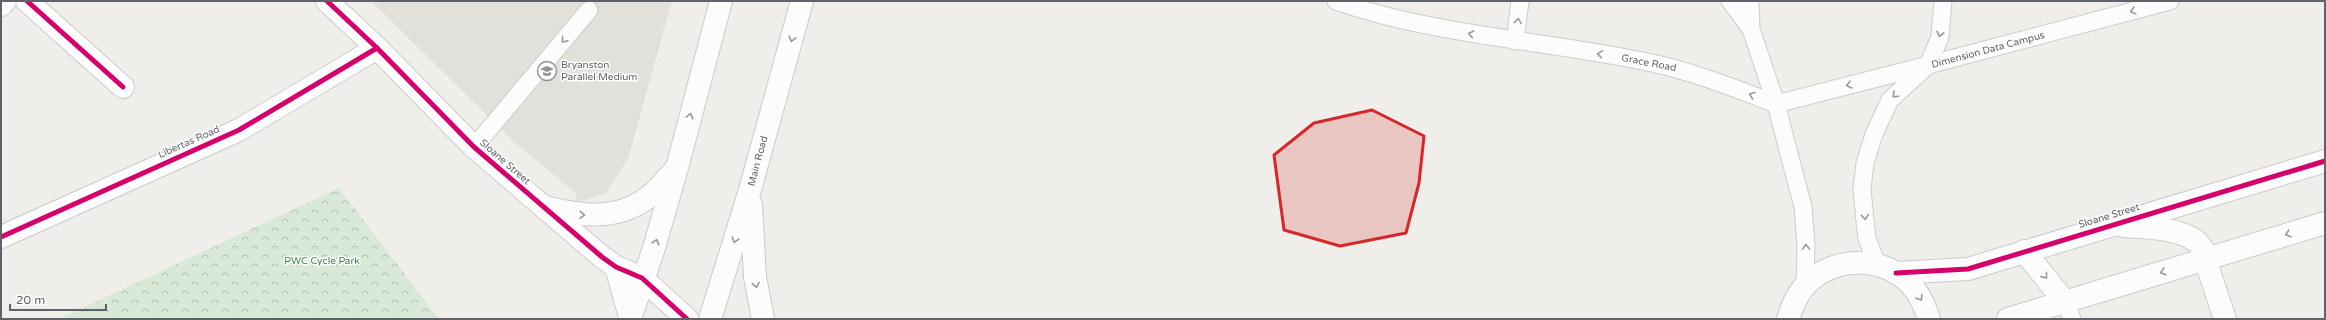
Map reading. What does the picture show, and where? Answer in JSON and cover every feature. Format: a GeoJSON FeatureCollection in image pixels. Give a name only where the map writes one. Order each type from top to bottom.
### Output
{"type":"FeatureCollection","features":[{"type":"Feature","properties":{"kind":"street"},"geometry":{"type":"LineString","coordinates":[[1,5],[5,1]]}},
{"type":"Feature","properties":{"kind":"street"},"geometry":{"type":"LineString","coordinates":[[27,1],[123,87]]}},
{"type":"Feature","properties":{"kind":"street","name":"Sloane Street"},"geometry":{"type":"LineString","coordinates":[[327,1],[377,48],[474,147],[616,267],[642,278],[687,319]]}},
{"type":"Feature","properties":{"kind":"street"},"geometry":{"type":"LineString","coordinates":[[630,318],[642,278],[654,248],[677,168],[721,1]]}},
{"type":"Feature","properties":{"kind":"street","name":"Main Road"},"geometry":{"type":"LineString","coordinates":[[710,319],[750,190],[802,1]]}},
{"type":"Feature","properties":{"kind":"street","name":"Libertas Road"},"geometry":{"type":"LineString","coordinates":[[1,237],[239,130],[377,48]]}},
{"type":"Feature","properties":{"kind":"street","name":"Sloane Street"},"geometry":{"type":"LineString","coordinates":[[1795,302],[1820,273],[1838,265],[1858,262],[1887,269],[1968,269],[2112,225],[2315,167],[2325,160]]}},
{"type":"Feature","properties":{"kind":"street"},"geometry":{"type":"LineString","coordinates":[[544,207],[577,215],[598,216],[614,212],[636,204],[651,195],[677,168]]}},
{"type":"Feature","properties":{"kind":"street"},"geometry":{"type":"LineString","coordinates":[[750,190],[755,277],[763,319]]}},
{"type":"Feature","properties":{"kind":"street"},"geometry":{"type":"LineString","coordinates":[[2008,319],[2068,310],[2207,259],[2325,223]]}},
{"type":"Feature","properties":{"kind":"street"},"geometry":{"type":"LineString","coordinates":[[2112,225],[2162,229],[2186,236],[2197,242],[2207,259],[2225,319]]}},
{"type":"Feature","properties":{"kind":"street"},"geometry":{"type":"LineString","coordinates":[[2024,251],[2068,310]]}},
{"type":"Feature","properties":{"kind":"street"},"geometry":{"type":"LineString","coordinates":[[616,267],[630,318]]}},
{"type":"Feature","properties":{"kind":"street"},"geometry":{"type":"LineString","coordinates":[[1887,269],[1912,286],[1923,303],[1929,319]]}},
{"type":"Feature","properties":{"kind":"street"},"geometry":{"type":"LineString","coordinates":[[1770,319],[1795,302]]}},
{"type":"Feature","properties":{"kind":"lane","name":"Grace Road"},"geometry":{"type":"LineString","coordinates":[[1336,1],[1355,8],[1515,41],[1646,61],[1683,70],[1776,104]]}},
{"type":"Feature","properties":{"kind":"lane"},"geometry":{"type":"LineString","coordinates":[[1515,41],[1520,1]]}},
{"type":"Feature","properties":{"kind":"lane"},"geometry":{"type":"LineString","coordinates":[[1730,1],[1750,29],[1776,104],[1803,207],[1806,245],[1795,302]]}},
{"type":"Feature","properties":{"kind":"lane"},"geometry":{"type":"LineString","coordinates":[[1750,1],[1750,29]]}},
{"type":"Feature","properties":{"kind":"lane"},"geometry":{"type":"LineString","coordinates":[[1776,104],[1928,65],[1940,37],[1943,1]]}},
{"type":"Feature","properties":{"kind":"lane","name":"Dimension Data Campus"},"geometry":{"type":"LineString","coordinates":[[1887,269],[1868,238],[1862,189],[1865,163],[1874,134],[1890,100],[1928,65],[2170,1]]}},
{"type":"Feature","properties":{"kind":"lane"},"geometry":{"type":"LineString","coordinates":[[474,147],[589,10]]}},
{"type":"Feature","properties":{"kind":"highlighted area"},"geometry":{"type":"Polygon","coordinates":[[[1372,110],[1424,136],[1419,183],[1406,233],[1340,246],[1284,230],[1274,155],[1314,123],[1372,110]]]}},
{"type":"Feature","properties":{"kind":"shaded area","name":"Bryanston Parallel Medium"},"geometry":{"type":"Polygon","coordinates":[[[371,1],[672,1],[628,159],[606,193],[574,204],[577,194],[513,141],[371,1]]]}},
{"type":"Feature","properties":{"kind":"green space","name":"PWC Cycle Park"},"geometry":{"type":"Polygon","coordinates":[[[339,188],[439,319],[59,319],[339,188]]]}},
{"type":"Feature","properties":{"kind":"cycle path"},"geometry":{"type":"LineString","coordinates":[[27,1],[123,87]]}},
{"type":"Feature","properties":{"kind":"cycle path"},"geometry":{"type":"LineString","coordinates":[[327,1],[377,48],[474,147],[602,257],[616,267],[642,278],[687,319]]}},
{"type":"Feature","properties":{"kind":"cycle path"},"geometry":{"type":"LineString","coordinates":[[1,237],[239,130],[377,48]]}},
{"type":"Feature","properties":{"kind":"cycle path"},"geometry":{"type":"LineString","coordinates":[[1896,273],[1968,269],[2325,161]]}},
{"type":"Feature","properties":{"kind":"place","name":"Bryanston Parallel Medium"},"geometry":{"type":"Point","coordinates":[547,71]}}]}
